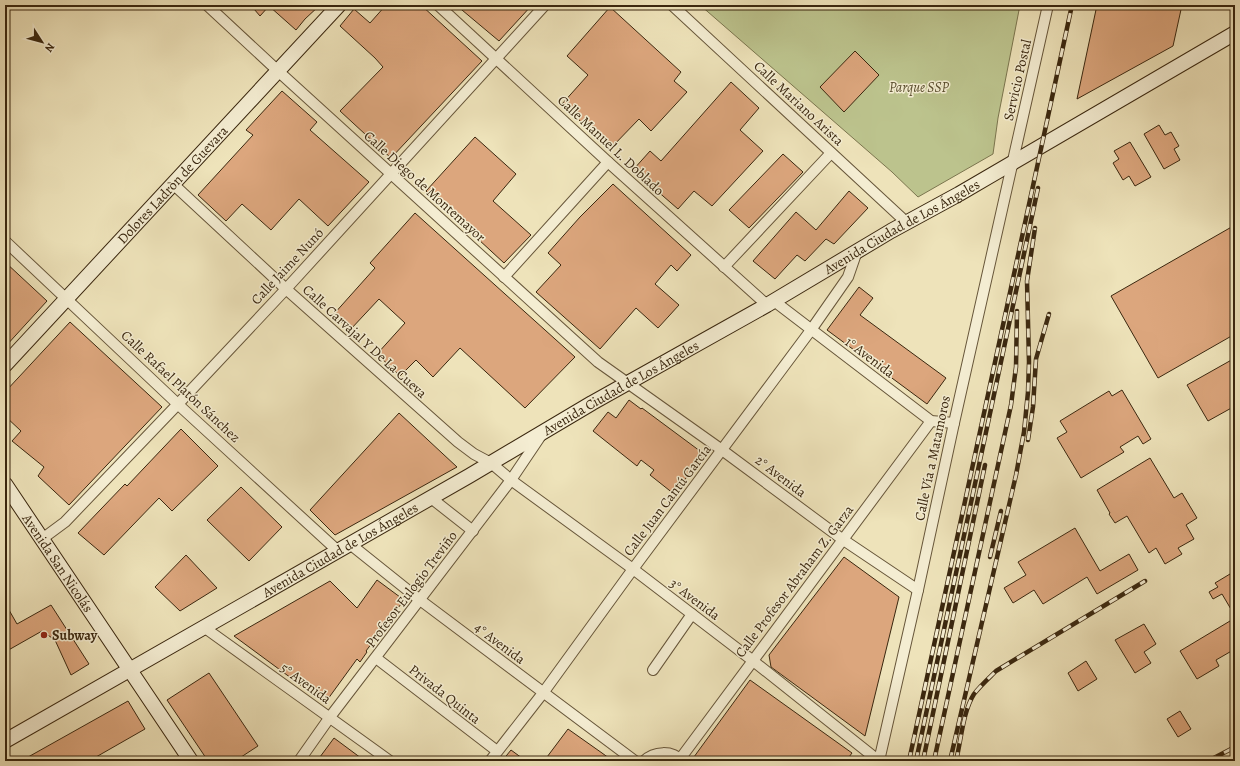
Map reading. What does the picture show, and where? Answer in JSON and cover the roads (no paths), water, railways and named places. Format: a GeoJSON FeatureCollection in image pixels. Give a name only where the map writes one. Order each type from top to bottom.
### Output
{"type":"FeatureCollection","features":[{"type":"Feature","properties":{"kind":"street","name":"Calle Diego de Montemayor"},"geometry":{"type":"LineString","coordinates":[[207,5],[390,174],[598,362],[628,383]]}},
{"type":"Feature","properties":{"kind":"street","name":"Dolores Ladròn de Guevara"},"geometry":{"type":"LineString","coordinates":[[5,365],[339,5]]}},
{"type":"Feature","properties":{"kind":"street","name":"Calle Manuel L. Doblado"},"geometry":{"type":"LineString","coordinates":[[438,5],[724,267],[770,303]]}},
{"type":"Feature","properties":{"kind":"street","name":"Calle Jaime Nunó"},"geometry":{"type":"LineString","coordinates":[[42,539],[65,522],[178,404],[545,5]]}},
{"type":"Feature","properties":{"kind":"street","name":"Calle Mariano Arista"},"geometry":{"type":"LineString","coordinates":[[672,5],[906,222]]}},
{"type":"Feature","properties":{"kind":"street","name":"Servicio Postal"},"geometry":{"type":"LineString","coordinates":[[1013,161],[1048,5]]}},
{"type":"Feature","properties":{"kind":"street","name":"Avenida Ciudad de Los Ángeles"},"geometry":{"type":"LineString","coordinates":[[5,741],[205,628],[628,383],[770,303],[906,222],[959,194],[1013,161],[1235,33]]}},
{"type":"Feature","properties":{"kind":"street"},"geometry":{"type":"LineString","coordinates":[[724,267],[831,153]]}},
{"type":"Feature","properties":{"kind":"street","name":"Calle Vía a Matamoros"},"geometry":{"type":"LineString","coordinates":[[879,761],[1013,161]]}},
{"type":"Feature","properties":{"kind":"street"},"geometry":{"type":"LineString","coordinates":[[504,277],[608,162]]}},
{"type":"Feature","properties":{"kind":"street","name":"Calle Carvajal Y De La Cueva"},"geometry":{"type":"LineString","coordinates":[[173,184],[286,288],[458,442],[474,454],[491,463]]}},
{"type":"Feature","properties":{"kind":"street","name":"Calle Rafael Platón Sánchez"},"geometry":{"type":"LineString","coordinates":[[5,240],[178,404],[344,548]]}},
{"type":"Feature","properties":{"kind":"street","name":"Calle Juan Cantú García"},"geometry":{"type":"LineString","coordinates":[[490,761],[543,693],[633,569],[811,330],[848,276],[857,251]]}},
{"type":"Feature","properties":{"kind":"street","name":"1° Avenida"},"geometry":{"type":"LineString","coordinates":[[770,303],[811,330],[931,421]]}},
{"type":"Feature","properties":{"kind":"street","name":"2° Avenida"},"geometry":{"type":"LineString","coordinates":[[628,383],[722,450],[842,539],[918,590]]}},
{"type":"Feature","properties":{"kind":"street"},"geometry":{"type":"LineString","coordinates":[[931,421],[954,422]]}},
{"type":"Feature","properties":{"kind":"street","name":"Calle Profesor Abraham Z. Garza"},"geometry":{"type":"LineString","coordinates":[[681,760],[752,660],[931,421]]}},
{"type":"Feature","properties":{"kind":"street","name":"Profesor Eulogio Treviño"},"geometry":{"type":"LineString","coordinates":[[299,761],[330,717],[511,480],[544,432]]}},
{"type":"Feature","properties":{"kind":"street","name":"3° Avenida"},"geometry":{"type":"LineString","coordinates":[[491,463],[511,480],[633,569],[752,660],[879,761]]}},
{"type":"Feature","properties":{"kind":"street","name":"Avenida San Nicolás"},"geometry":{"type":"LineString","coordinates":[[5,484],[129,671],[191,761]]}},
{"type":"Feature","properties":{"kind":"street"},"geometry":{"type":"LineString","coordinates":[[431,498],[473,530]]}},
{"type":"Feature","properties":{"kind":"street","name":"4° Avenida"},"geometry":{"type":"LineString","coordinates":[[344,548],[420,600],[636,761]]}},
{"type":"Feature","properties":{"kind":"street"},"geometry":{"type":"LineString","coordinates":[[653,670],[692,614]]}},
{"type":"Feature","properties":{"kind":"street","name":"5° Avenida"},"geometry":{"type":"LineString","coordinates":[[205,628],[390,761]]}},
{"type":"Feature","properties":{"kind":"street","name":"Privada Quinta"},"geometry":{"type":"LineString","coordinates":[[376,658],[497,751]]}},
{"type":"Feature","properties":{"kind":"street"},"geometry":{"type":"LineString","coordinates":[[644,761],[654,754],[663,753],[672,754],[681,760]]}},
{"type":"Feature","properties":{"kind":"railway"},"geometry":{"type":"LineString","coordinates":[[909,761],[1072,5]]}},
{"type":"Feature","properties":{"kind":"railway"},"geometry":{"type":"LineString","coordinates":[[916,761],[1038,188]]}},
{"type":"Feature","properties":{"kind":"railway"},"geometry":{"type":"LineString","coordinates":[[950,761],[1016,475],[1024,432],[1029,362],[1027,281],[1035,228]]}},
{"type":"Feature","properties":{"kind":"railway"},"geometry":{"type":"LineString","coordinates":[[934,761],[1011,405],[1016,367],[1017,311]]}},
{"type":"Feature","properties":{"kind":"railway"},"geometry":{"type":"LineString","coordinates":[[1028,440],[1033,407],[1036,359],[1049,314]]}},
{"type":"Feature","properties":{"kind":"railway"},"geometry":{"type":"LineString","coordinates":[[923,761],[985,465]]}},
{"type":"Feature","properties":{"kind":"railway"},"geometry":{"type":"LineString","coordinates":[[990,557],[1001,511]]}},
{"type":"Feature","properties":{"kind":"railway"},"geometry":{"type":"LineString","coordinates":[[956,761],[965,717],[970,701],[976,691],[996,671],[1145,581]]}},
{"type":"Feature","properties":{"kind":"railway"},"geometry":{"type":"LineString","coordinates":[[1208,761],[1235,747]]}},
{"type":"Feature","properties":{"kind":"place","name":"Subway"},"geometry":{"type":"Point","coordinates":[44,635]}},
{"type":"Feature","properties":{"kind":"park label","name":"Parque SSP"},"geometry":{"type":"Point","coordinates":[919,87]}}]}
